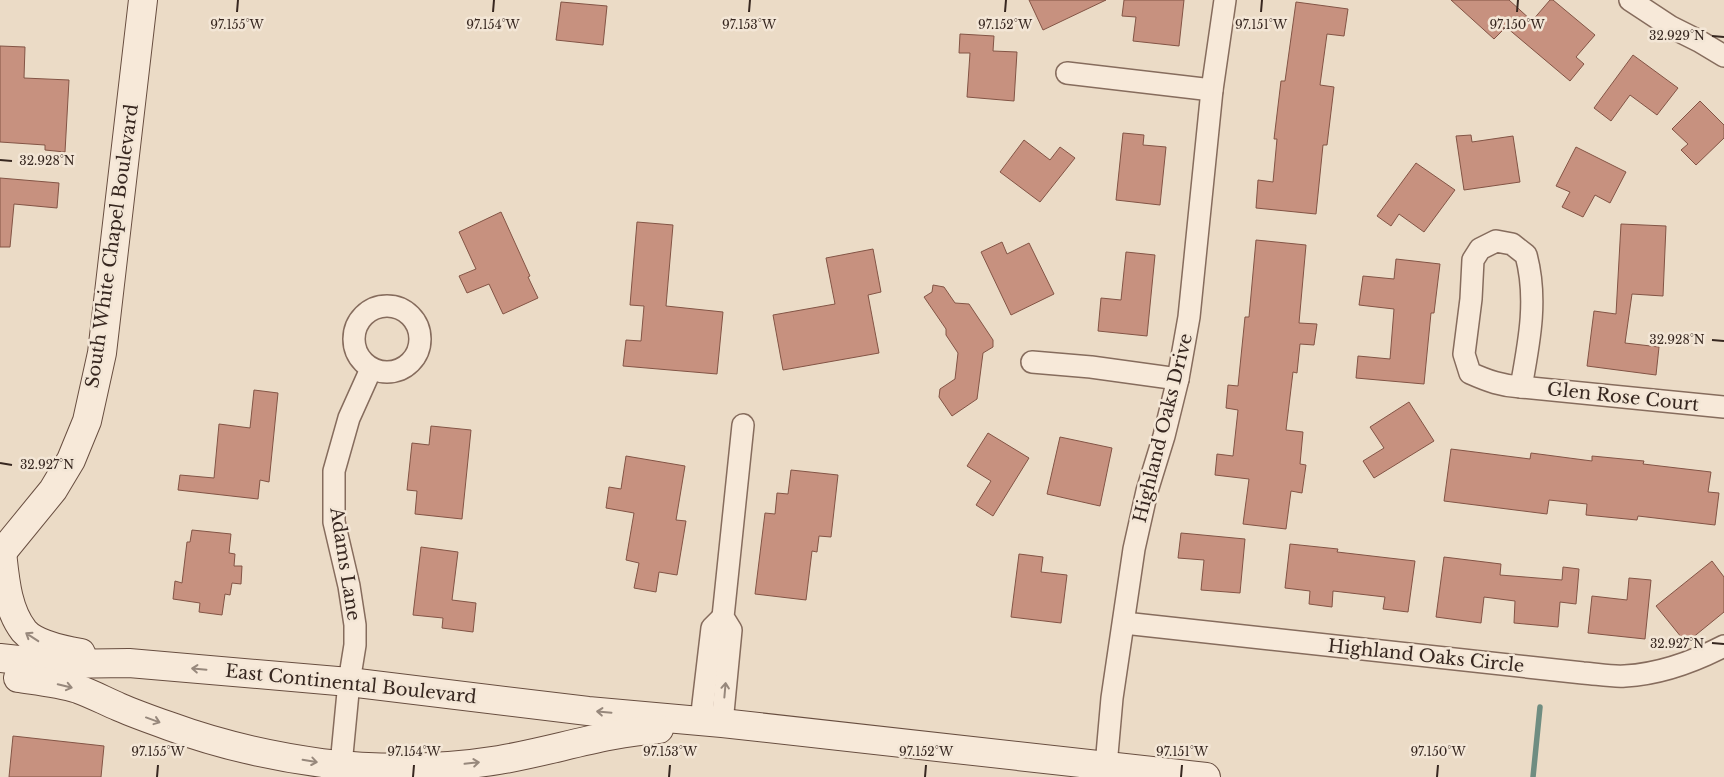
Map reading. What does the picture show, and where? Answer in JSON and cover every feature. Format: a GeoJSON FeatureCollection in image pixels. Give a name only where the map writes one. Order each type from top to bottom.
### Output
{"type":"FeatureCollection","features":[{"type":"Feature","properties":{"kind":"main road","name":"South White Chapel Boulevard"},"geometry":{"type":"LineString","coordinates":[[1,554],[53,490],[71,460],[87,421],[102,353],[143,0]]}},
{"type":"Feature","properties":{"kind":"main road"},"geometry":{"type":"LineString","coordinates":[[1,554],[6,588],[12,609],[25,632],[41,642],[58,648],[129,663]]}},
{"type":"Feature","properties":{"kind":"main road","name":"East Continental Boulevard"},"geometry":{"type":"LineString","coordinates":[[0,658],[56,664],[129,663],[349,682],[1067,763],[1105,771],[1206,777]]}},
{"type":"Feature","properties":{"kind":"main road"},"geometry":{"type":"LineString","coordinates":[[0,676],[49,682],[77,689],[133,713],[185,732],[226,744],[271,755],[362,767],[448,765],[499,760],[604,736],[712,722]]}},
{"type":"Feature","properties":{"kind":"street","name":"Highland Oaks Drive"},"geometry":{"type":"LineString","coordinates":[[1105,771],[1112,698],[1134,549],[1146,490],[1164,436],[1178,379],[1189,317],[1212,90],[1225,0]]}},
{"type":"Feature","properties":{"kind":"street"},"geometry":{"type":"LineString","coordinates":[[1630,0],[1671,27],[1724,56]]}},
{"type":"Feature","properties":{"kind":"street"},"geometry":{"type":"LineString","coordinates":[[1067,73],[1212,90]]}},
{"type":"Feature","properties":{"kind":"street","name":"Glen Rose Court"},"geometry":{"type":"LineString","coordinates":[[1521,387],[1532,328],[1532,276],[1526,255],[1512,244],[1496,241],[1480,249],[1472,260],[1471,299],[1464,354],[1470,373],[1504,386],[1724,407]]}},
{"type":"Feature","properties":{"kind":"street"},"geometry":{"type":"LineString","coordinates":[[1032,362],[1091,367],[1178,379]]}},
{"type":"Feature","properties":{"kind":"street","name":"Adams Lane"},"geometry":{"type":"LineString","coordinates":[[341,765],[349,682],[355,645],[355,625],[349,586],[334,522],[334,471],[349,418],[371,369]]}},
{"type":"Feature","properties":{"kind":"street"},"geometry":{"type":"LineString","coordinates":[[712,722],[731,630],[723,617],[743,425]]}},
{"type":"Feature","properties":{"kind":"street","name":"Highland Oaks Circle"},"geometry":{"type":"LineString","coordinates":[[1124,623],[1624,676],[1660,671],[1683,665],[1724,646]]}},
{"type":"Feature","properties":{"kind":"building"},"geometry":{"type":"Polygon","coordinates":[[[1029,0],[1106,0],[1043,30],[1029,0]]]}},
{"type":"Feature","properties":{"kind":"building"},"geometry":{"type":"Polygon","coordinates":[[[1124,0],[1184,0],[1179,46],[1133,41],[1136,17],[1122,16],[1124,0]]]}},
{"type":"Feature","properties":{"kind":"building"},"geometry":{"type":"Polygon","coordinates":[[[1451,0],[1509,0],[1532,21],[1550,0],[1553,0],[1595,35],[1576,57],[1584,64],[1570,81],[1506,27],[1494,39],[1451,0]]]}},
{"type":"Feature","properties":{"kind":"building"},"geometry":{"type":"Polygon","coordinates":[[[561,2],[607,6],[603,45],[556,40],[561,2]]]}},
{"type":"Feature","properties":{"kind":"building"},"geometry":{"type":"Polygon","coordinates":[[[1296,2],[1348,9],[1344,36],[1327,34],[1320,85],[1334,87],[1327,145],[1323,145],[1316,214],[1256,208],[1258,180],[1273,182],[1277,139],[1274,139],[1281,81],[1285,81],[1296,2]]]}},
{"type":"Feature","properties":{"kind":"building"},"geometry":{"type":"Polygon","coordinates":[[[960,34],[994,36],[993,51],[1017,52],[1014,101],[967,97],[970,53],[959,53],[960,34]]]}},
{"type":"Feature","properties":{"kind":"building"},"geometry":{"type":"Polygon","coordinates":[[[0,46],[25,47],[24,78],[69,80],[65,152],[45,150],[45,145],[0,142],[0,46]]]}},
{"type":"Feature","properties":{"kind":"building"},"geometry":{"type":"Polygon","coordinates":[[[1633,55],[1678,88],[1657,115],[1630,95],[1611,121],[1594,108],[1633,55]]]}},
{"type":"Feature","properties":{"kind":"building"},"geometry":{"type":"Polygon","coordinates":[[[1700,101],[1724,125],[1724,138],[1696,165],[1681,150],[1688,144],[1672,129],[1700,101]]]}},
{"type":"Feature","properties":{"kind":"building"},"geometry":{"type":"Polygon","coordinates":[[[1123,133],[1144,135],[1143,145],[1166,147],[1160,205],[1116,200],[1123,133]]]}},
{"type":"Feature","properties":{"kind":"building"},"geometry":{"type":"Polygon","coordinates":[[[1471,135],[1472,142],[1513,136],[1520,182],[1464,190],[1456,136],[1471,135]]]}},
{"type":"Feature","properties":{"kind":"building"},"geometry":{"type":"Polygon","coordinates":[[[1024,140],[1050,160],[1060,147],[1075,158],[1040,202],[1000,172],[1024,140]]]}},
{"type":"Feature","properties":{"kind":"building"},"geometry":{"type":"Polygon","coordinates":[[[1576,147],[1626,172],[1610,203],[1595,195],[1583,217],[1562,207],[1570,192],[1556,186],[1576,147]]]}},
{"type":"Feature","properties":{"kind":"building"},"geometry":{"type":"Polygon","coordinates":[[[1416,163],[1455,190],[1424,232],[1399,214],[1391,226],[1377,216],[1416,163]]]}},
{"type":"Feature","properties":{"kind":"building"},"geometry":{"type":"Polygon","coordinates":[[[0,178],[59,183],[57,208],[14,204],[10,247],[0,247],[0,178]]]}},
{"type":"Feature","properties":{"kind":"building"},"geometry":{"type":"Polygon","coordinates":[[[501,212],[538,298],[503,314],[489,284],[467,293],[459,276],[476,269],[459,232],[501,212]]]}},
{"type":"Feature","properties":{"kind":"building"},"geometry":{"type":"Polygon","coordinates":[[[637,222],[673,225],[666,306],[723,312],[717,374],[623,366],[626,340],[641,341],[644,306],[630,305],[637,222]]]}},
{"type":"Feature","properties":{"kind":"building"},"geometry":{"type":"Polygon","coordinates":[[[1621,224],[1666,226],[1663,296],[1632,294],[1625,343],[1659,347],[1656,375],[1587,366],[1594,311],[1616,314],[1621,224]]]}},
{"type":"Feature","properties":{"kind":"building"},"geometry":{"type":"Polygon","coordinates":[[[1256,240],[1306,245],[1299,323],[1317,324],[1314,345],[1300,344],[1297,373],[1293,372],[1286,430],[1303,432],[1300,464],[1306,465],[1302,493],[1291,491],[1286,529],[1243,524],[1249,479],[1215,475],[1217,454],[1233,456],[1238,410],[1226,408],[1228,385],[1238,386],[1245,317],[1249,317],[1256,240]]]}},
{"type":"Feature","properties":{"kind":"building"},"geometry":{"type":"Polygon","coordinates":[[[1002,242],[1007,254],[1029,243],[1054,294],[1011,315],[981,252],[1002,242]]]}},
{"type":"Feature","properties":{"kind":"building"},"geometry":{"type":"Polygon","coordinates":[[[873,249],[881,292],[868,295],[879,353],[783,370],[773,315],[835,304],[826,258],[873,249]]]}},
{"type":"Feature","properties":{"kind":"building"},"geometry":{"type":"Polygon","coordinates":[[[1126,252],[1155,255],[1147,336],[1098,331],[1101,298],[1121,300],[1126,252]]]}},
{"type":"Feature","properties":{"kind":"building"},"geometry":{"type":"Polygon","coordinates":[[[1396,259],[1440,264],[1434,313],[1431,313],[1424,384],[1356,378],[1358,356],[1390,359],[1394,309],[1359,305],[1363,276],[1394,279],[1396,259]]]}},
{"type":"Feature","properties":{"kind":"building"},"geometry":{"type":"Polygon","coordinates":[[[933,285],[944,287],[955,303],[969,304],[993,340],[993,347],[983,353],[977,399],[952,416],[939,397],[940,389],[955,379],[958,353],[946,335],[946,329],[924,297],[932,292],[933,285]]]}},
{"type":"Feature","properties":{"kind":"building"},"geometry":{"type":"Polygon","coordinates":[[[254,390],[278,393],[269,482],[260,480],[258,499],[178,490],[180,475],[214,478],[219,424],[250,428],[254,390]]]}},
{"type":"Feature","properties":{"kind":"building"},"geometry":{"type":"Polygon","coordinates":[[[1409,402],[1434,441],[1374,478],[1363,461],[1384,448],[1370,427],[1409,402]]]}},
{"type":"Feature","properties":{"kind":"building"},"geometry":{"type":"Polygon","coordinates":[[[431,426],[471,430],[462,519],[415,514],[417,491],[407,490],[412,443],[429,445],[431,426]]]}},
{"type":"Feature","properties":{"kind":"building"},"geometry":{"type":"Polygon","coordinates":[[[988,433],[1029,458],[993,516],[976,505],[991,481],[967,466],[988,433]]]}},
{"type":"Feature","properties":{"kind":"building"},"geometry":{"type":"Polygon","coordinates":[[[1060,437],[1112,448],[1100,506],[1047,494],[1060,437]]]}},
{"type":"Feature","properties":{"kind":"building"},"geometry":{"type":"Polygon","coordinates":[[[1451,449],[1530,459],[1531,453],[1592,461],[1592,456],[1644,461],[1643,464],[1711,472],[1708,492],[1719,493],[1715,525],[1638,516],[1637,520],[1586,515],[1587,504],[1549,500],[1547,514],[1444,501],[1451,449]]]}},
{"type":"Feature","properties":{"kind":"building"},"geometry":{"type":"Polygon","coordinates":[[[626,456],[685,466],[676,520],[686,521],[677,575],[659,572],[656,592],[634,588],[639,563],[626,560],[634,513],[606,508],[609,487],[621,489],[626,456]]]}},
{"type":"Feature","properties":{"kind":"building"},"geometry":{"type":"Polygon","coordinates":[[[791,470],[838,475],[831,537],[819,536],[817,552],[812,551],[806,600],[755,594],[765,513],[775,514],[777,493],[788,494],[791,470]]]}},
{"type":"Feature","properties":{"kind":"building"},"geometry":{"type":"Polygon","coordinates":[[[192,530],[231,534],[229,553],[235,554],[234,566],[242,566],[241,584],[232,583],[230,595],[225,594],[222,615],[199,612],[200,603],[173,599],[175,581],[182,583],[187,542],[190,542],[192,530]]]}},
{"type":"Feature","properties":{"kind":"building"},"geometry":{"type":"Polygon","coordinates":[[[1181,533],[1245,539],[1240,593],[1201,590],[1204,560],[1178,558],[1181,533]]]}},
{"type":"Feature","properties":{"kind":"building"},"geometry":{"type":"Polygon","coordinates":[[[1290,544],[1338,549],[1337,552],[1415,561],[1408,612],[1383,609],[1385,597],[1333,591],[1332,607],[1309,604],[1310,591],[1285,588],[1290,544]]]}},
{"type":"Feature","properties":{"kind":"building"},"geometry":{"type":"Polygon","coordinates":[[[421,547],[458,552],[452,600],[476,603],[473,632],[442,628],[443,618],[413,615],[421,547]]]}},
{"type":"Feature","properties":{"kind":"building"},"geometry":{"type":"Polygon","coordinates":[[[1019,554],[1043,557],[1041,572],[1067,575],[1061,623],[1011,617],[1019,554]]]}},
{"type":"Feature","properties":{"kind":"building"},"geometry":{"type":"Polygon","coordinates":[[[1444,557],[1501,564],[1500,575],[1562,580],[1563,567],[1579,569],[1576,604],[1560,602],[1558,627],[1514,623],[1515,601],[1484,597],[1481,623],[1436,617],[1444,557]]]}},
{"type":"Feature","properties":{"kind":"building"},"geometry":{"type":"Polygon","coordinates":[[[1712,561],[1724,577],[1724,612],[1686,643],[1656,606],[1712,561]]]}},
{"type":"Feature","properties":{"kind":"building"},"geometry":{"type":"Polygon","coordinates":[[[1629,578],[1651,580],[1645,639],[1588,633],[1592,596],[1627,600],[1629,578]]]}},
{"type":"Feature","properties":{"kind":"building"},"geometry":{"type":"Polygon","coordinates":[[[13,736],[104,746],[101,777],[9,777],[13,736]]]}},
{"type":"Feature","properties":{"kind":"waterway"},"geometry":{"type":"LineString","coordinates":[[1533,777],[1540,707]]}}]}
